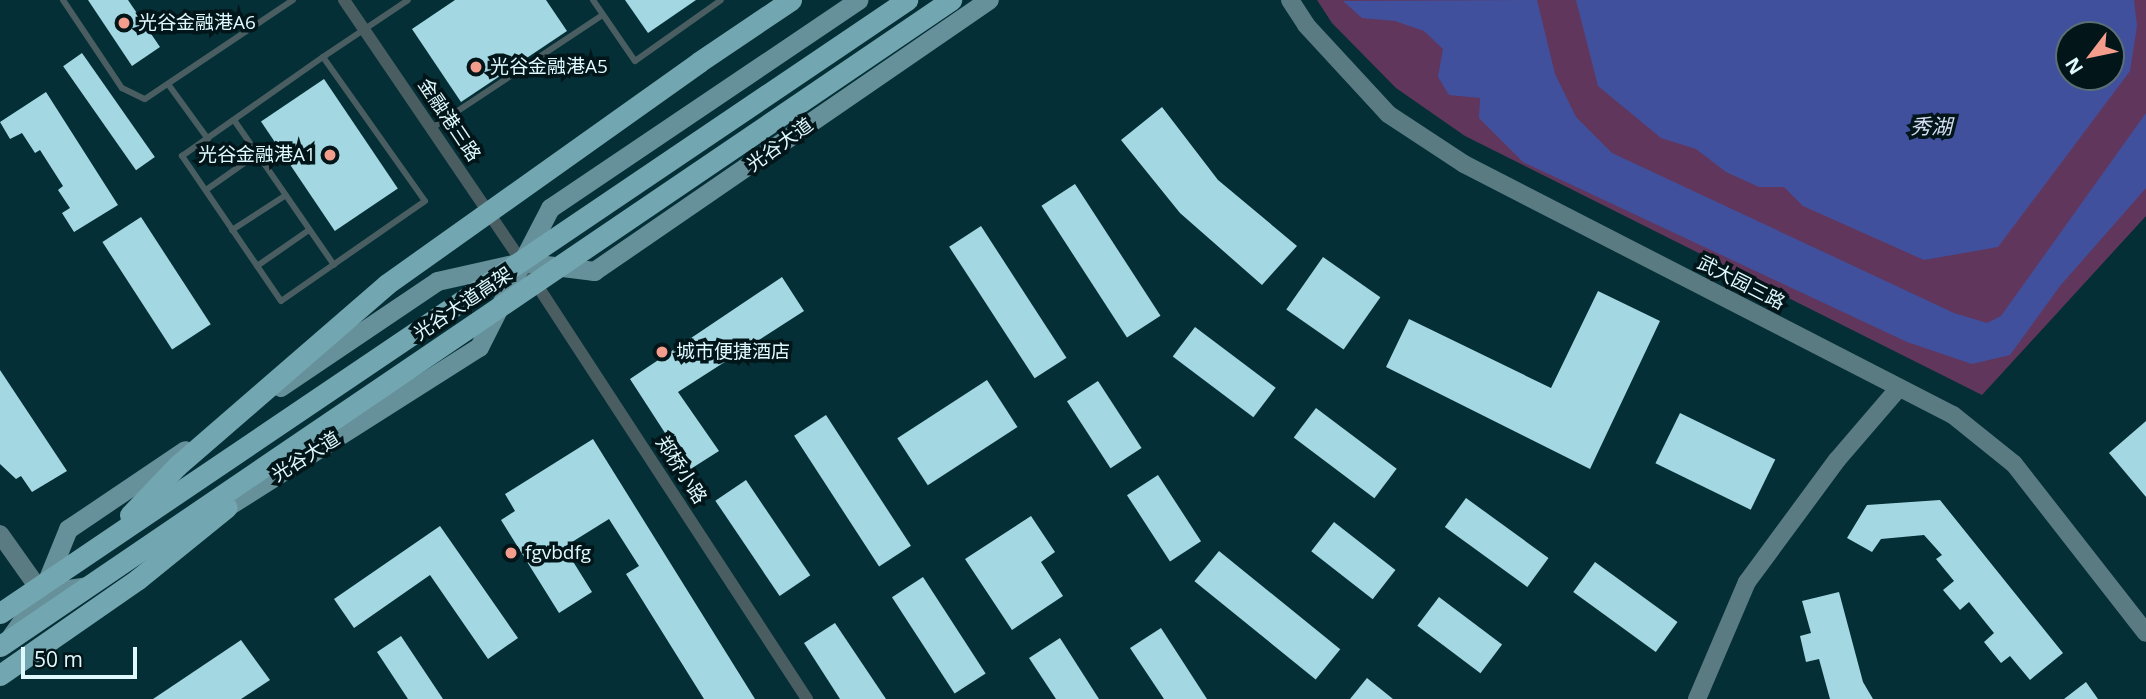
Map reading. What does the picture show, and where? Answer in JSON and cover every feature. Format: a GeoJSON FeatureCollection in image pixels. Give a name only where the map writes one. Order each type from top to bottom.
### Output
{"type":"FeatureCollection","features":[{"type":"Feature","properties":{"kind":"highway"},"geometry":{"type":"LineString","coordinates":[[98,548],[177,466],[387,284],[699,62],[791,0]]}},
{"type":"Feature","properties":{"kind":"highway","name":"光谷大道高架"},"geometry":{"type":"LineString","coordinates":[[0,613],[907,0]]}},
{"type":"Feature","properties":{"kind":"highway","name":"光谷大道高架"},"geometry":{"type":"LineString","coordinates":[[0,648],[951,0]]}},
{"type":"Feature","properties":{"kind":"highway"},"geometry":{"type":"LineString","coordinates":[[0,675],[138,579],[227,507]]}},
{"type":"Feature","properties":{"kind":"main road","name":"光谷大道"},"geometry":{"type":"LineString","coordinates":[[0,601],[106,584],[479,347],[550,208],[858,0]]}},
{"type":"Feature","properties":{"kind":"main road","name":"光谷大道"},"geometry":{"type":"LineString","coordinates":[[0,648],[42,593],[68,529],[437,281],[522,262],[594,271],[989,0]]}},
{"type":"Feature","properties":{"kind":"street","name":"金融港三路"},"geometry":{"type":"LineString","coordinates":[[344,0],[522,262]]}},
{"type":"Feature","properties":{"kind":"street","name":"武大园三路"},"geometry":{"type":"LineString","coordinates":[[1290,0],[1306,25],[1388,114],[1464,164],[1953,415],[2014,464],[2146,634]]}},
{"type":"Feature","properties":{"kind":"street","name":"郑桥小路"},"geometry":{"type":"LineString","coordinates":[[522,262],[807,699]]}},
{"type":"Feature","properties":{"kind":"street"},"geometry":{"type":"LineString","coordinates":[[1697,699],[1703,678],[1754,571],[1837,460],[1899,388]]}},
{"type":"Feature","properties":{"kind":"street"},"geometry":{"type":"LineString","coordinates":[[0,534],[42,593]]}},
{"type":"Feature","properties":{"kind":"lane"},"geometry":{"type":"LineString","coordinates":[[63,0],[122,88],[145,99],[293,0]]}},
{"type":"Feature","properties":{"kind":"lane"},"geometry":{"type":"LineString","coordinates":[[323,57],[425,201],[281,302],[183,156],[323,57],[408,0]]}},
{"type":"Feature","properties":{"kind":"lane"},"geometry":{"type":"LineString","coordinates":[[593,0],[635,61],[721,0]]}},
{"type":"Feature","properties":{"kind":"lane"},"geometry":{"type":"LineString","coordinates":[[432,128],[603,15]]}},
{"type":"Feature","properties":{"kind":"lane"},"geometry":{"type":"LineString","coordinates":[[167,83],[208,139]]}},
{"type":"Feature","properties":{"kind":"lane"},"geometry":{"type":"LineString","coordinates":[[234,120],[334,265]]}},
{"type":"Feature","properties":{"kind":"lane"},"geometry":{"type":"LineString","coordinates":[[206,190],[257,154]]}},
{"type":"Feature","properties":{"kind":"lane"},"geometry":{"type":"LineString","coordinates":[[232,230],[286,195]]}},
{"type":"Feature","properties":{"kind":"lane"},"geometry":{"type":"LineString","coordinates":[[257,266],[309,230]]}},
{"type":"Feature","properties":{"kind":"shaded area"},"geometry":{"type":"Polygon","coordinates":[[[1317,0],[2146,0],[2146,216],[1982,395],[1465,136],[1396,88],[1332,23],[1317,0]]]}},
{"type":"Feature","properties":{"kind":"water"},"geometry":{"type":"Polygon","coordinates":[[[1537,0],[1555,74],[1576,117],[1612,153],[1954,313],[1987,323],[2001,316],[2146,113],[2146,188],[2060,286],[2010,355],[1972,364],[1907,342],[1523,162],[1479,118],[1480,98],[1449,95],[1438,77],[1443,49],[1424,31],[1395,21],[1362,18],[1343,1],[1537,0]]]}},
{"type":"Feature","properties":{"kind":"water","name":"秀湖"},"geometry":{"type":"Polygon","coordinates":[[[1576,0],[2134,0],[2137,26],[2130,71],[2125,78],[2125,21],[2055,21],[2055,91],[2115,91],[1998,247],[1924,260],[1803,206],[1784,187],[1759,187],[1726,172],[1696,149],[1661,138],[1598,86],[1576,0]]]}},
{"type":"Feature","properties":{"kind":"building","name":"光谷金融港A6"},"geometry":{"type":"Polygon","coordinates":[[[88,0],[128,0],[160,47],[132,66],[88,0]]]}},
{"type":"Feature","properties":{"kind":"building","name":"光谷金融港A5"},"geometry":{"type":"Polygon","coordinates":[[[455,0],[546,0],[567,31],[461,102],[412,29],[455,0]]]}},
{"type":"Feature","properties":{"kind":"building"},"geometry":{"type":"Polygon","coordinates":[[[625,0],[696,0],[648,33],[625,0]]]}},
{"type":"Feature","properties":{"kind":"building"},"geometry":{"type":"Polygon","coordinates":[[[82,53],[155,157],[136,170],[63,66],[82,53]]]}},
{"type":"Feature","properties":{"kind":"building","name":"光谷金融港A1"},"geometry":{"type":"Polygon","coordinates":[[[324,79],[398,188],[335,231],[261,121],[324,79]]]}},
{"type":"Feature","properties":{"kind":"building"},"geometry":{"type":"Polygon","coordinates":[[[46,92],[118,205],[74,232],[62,213],[70,208],[58,190],[63,186],[40,150],[35,153],[22,133],[10,139],[0,122],[46,92]]]}},
{"type":"Feature","properties":{"kind":"building"},"geometry":{"type":"Polygon","coordinates":[[[1162,107],[1218,180],[1297,246],[1262,285],[1180,213],[1121,140],[1162,107]]]}},
{"type":"Feature","properties":{"kind":"building"},"geometry":{"type":"Polygon","coordinates":[[[1075,184],[1161,316],[1127,337],[1041,206],[1075,184]]]}},
{"type":"Feature","properties":{"kind":"building"},"geometry":{"type":"Polygon","coordinates":[[[141,217],[211,324],[172,349],[102,242],[141,217]]]}},
{"type":"Feature","properties":{"kind":"building"},"geometry":{"type":"Polygon","coordinates":[[[981,226],[1067,358],[1035,378],[949,247],[981,226]]]}},
{"type":"Feature","properties":{"kind":"building"},"geometry":{"type":"Polygon","coordinates":[[[1323,257],[1380,297],[1344,350],[1286,309],[1323,257]]]}},
{"type":"Feature","properties":{"kind":"building"},"geometry":{"type":"Polygon","coordinates":[[[782,277],[804,311],[678,392],[719,451],[689,470],[630,379],[782,277]]]}},
{"type":"Feature","properties":{"kind":"building"},"geometry":{"type":"Polygon","coordinates":[[[1598,291],[1660,321],[1590,469],[1386,367],[1409,319],[1551,388],[1598,291]]]}},
{"type":"Feature","properties":{"kind":"building"},"geometry":{"type":"Polygon","coordinates":[[[1195,327],[1276,388],[1253,417],[1173,357],[1195,327]]]}},
{"type":"Feature","properties":{"kind":"building"},"geometry":{"type":"Polygon","coordinates":[[[0,370],[67,471],[32,492],[21,476],[16,479],[0,464],[0,370]]]}},
{"type":"Feature","properties":{"kind":"building"},"geometry":{"type":"Polygon","coordinates":[[[987,380],[1017,427],[928,485],[897,438],[987,380]]]}},
{"type":"Feature","properties":{"kind":"building"},"geometry":{"type":"Polygon","coordinates":[[[1098,381],[1142,448],[1111,468],[1067,401],[1098,381]]]}},
{"type":"Feature","properties":{"kind":"building"},"geometry":{"type":"Polygon","coordinates":[[[1316,408],[1397,469],[1374,498],[1294,438],[1316,408]]]}},
{"type":"Feature","properties":{"kind":"building"},"geometry":{"type":"Polygon","coordinates":[[[1680,413],[1775,459],[1751,510],[1655,463],[1680,413]]]}},
{"type":"Feature","properties":{"kind":"building"},"geometry":{"type":"Polygon","coordinates":[[[826,415],[911,546],[879,567],[794,436],[826,415]]]}},
{"type":"Feature","properties":{"kind":"building"},"geometry":{"type":"Polygon","coordinates":[[[2146,421],[2146,497],[2109,453],[2146,421]]]}},
{"type":"Feature","properties":{"kind":"building"},"geometry":{"type":"Polygon","coordinates":[[[593,439],[755,699],[704,699],[626,574],[639,566],[609,519],[564,547],[592,592],[559,613],[501,520],[515,511],[505,494],[593,439]]]}},
{"type":"Feature","properties":{"kind":"building"},"geometry":{"type":"Polygon","coordinates":[[[1158,475],[1201,541],[1170,561],[1127,495],[1158,475]]]}},
{"type":"Feature","properties":{"kind":"building"},"geometry":{"type":"Polygon","coordinates":[[[746,480],[810,575],[780,596],[715,501],[746,480]]]}},
{"type":"Feature","properties":{"kind":"building"},"geometry":{"type":"Polygon","coordinates":[[[1466,498],[1549,558],[1527,587],[1445,527],[1466,498]]]}},
{"type":"Feature","properties":{"kind":"building"},"geometry":{"type":"Polygon","coordinates":[[[1940,500],[2063,653],[2030,680],[2010,656],[2001,663],[1984,642],[1994,633],[1969,602],[1960,610],[1943,590],[1954,581],[1936,559],[1942,555],[1924,535],[1881,539],[1872,552],[1847,538],[1867,505],[1940,500]]]}},
{"type":"Feature","properties":{"kind":"building"},"geometry":{"type":"Polygon","coordinates":[[[1031,516],[1055,552],[1041,562],[1063,596],[1012,630],[965,559],[1031,516]]]}},
{"type":"Feature","properties":{"kind":"building"},"geometry":{"type":"Polygon","coordinates":[[[1334,522],[1395,570],[1373,599],[1311,551],[1334,522]]]}},
{"type":"Feature","properties":{"kind":"building"},"geometry":{"type":"Polygon","coordinates":[[[440,526],[518,638],[488,659],[430,575],[354,628],[334,599],[440,526]]]}},
{"type":"Feature","properties":{"kind":"building"},"geometry":{"type":"Polygon","coordinates":[[[1219,551],[1340,649],[1316,679],[1194,581],[1219,551]]]}},
{"type":"Feature","properties":{"kind":"building"},"geometry":{"type":"Polygon","coordinates":[[[1595,562],[1678,622],[1656,652],[1573,592],[1595,562]]]}},
{"type":"Feature","properties":{"kind":"building"},"geometry":{"type":"Polygon","coordinates":[[[923,577],[986,673],[955,694],[892,597],[923,577]]]}},
{"type":"Feature","properties":{"kind":"building"},"geometry":{"type":"Polygon","coordinates":[[[1839,592],[1863,682],[1873,699],[1830,699],[1819,659],[1806,662],[1800,636],[1811,633],[1802,601],[1839,592]]]}},
{"type":"Feature","properties":{"kind":"building"},"geometry":{"type":"Polygon","coordinates":[[[1439,597],[1502,645],[1480,673],[1417,626],[1439,597]]]}},
{"type":"Feature","properties":{"kind":"building"},"geometry":{"type":"Polygon","coordinates":[[[835,623],[886,699],[840,699],[804,643],[835,623]]]}},
{"type":"Feature","properties":{"kind":"building"},"geometry":{"type":"Polygon","coordinates":[[[1161,628],[1207,699],[1164,699],[1130,648],[1161,628]]]}},
{"type":"Feature","properties":{"kind":"building"},"geometry":{"type":"Polygon","coordinates":[[[401,636],[443,699],[408,699],[377,652],[401,636]]]}},
{"type":"Feature","properties":{"kind":"building"},"geometry":{"type":"Polygon","coordinates":[[[1060,638],[1099,699],[1056,699],[1029,658],[1060,638]]]}},
{"type":"Feature","properties":{"kind":"building"},"geometry":{"type":"Polygon","coordinates":[[[241,640],[270,680],[241,699],[153,699],[241,640]]]}},
{"type":"Feature","properties":{"kind":"building"},"geometry":{"type":"Polygon","coordinates":[[[1367,678],[1393,699],[1350,699],[1367,678]]]}},
{"type":"Feature","properties":{"kind":"building"},"geometry":{"type":"Polygon","coordinates":[[[2086,682],[2098,699],[2064,699],[2086,682]]]}},
{"type":"Feature","properties":{"kind":"place","name":"光谷金融港A6"},"geometry":{"type":"Point","coordinates":[124,23]}},
{"type":"Feature","properties":{"kind":"place","name":"光谷金融港A5"},"geometry":{"type":"Point","coordinates":[476,67]}},
{"type":"Feature","properties":{"kind":"place","name":"光谷金融港A1"},"geometry":{"type":"Point","coordinates":[330,155]}},
{"type":"Feature","properties":{"kind":"place","name":"城市便捷酒店"},"geometry":{"type":"Point","coordinates":[662,352]}},
{"type":"Feature","properties":{"kind":"place","name":"fgvbdfg"},"geometry":{"type":"Point","coordinates":[511,553]}}]}
